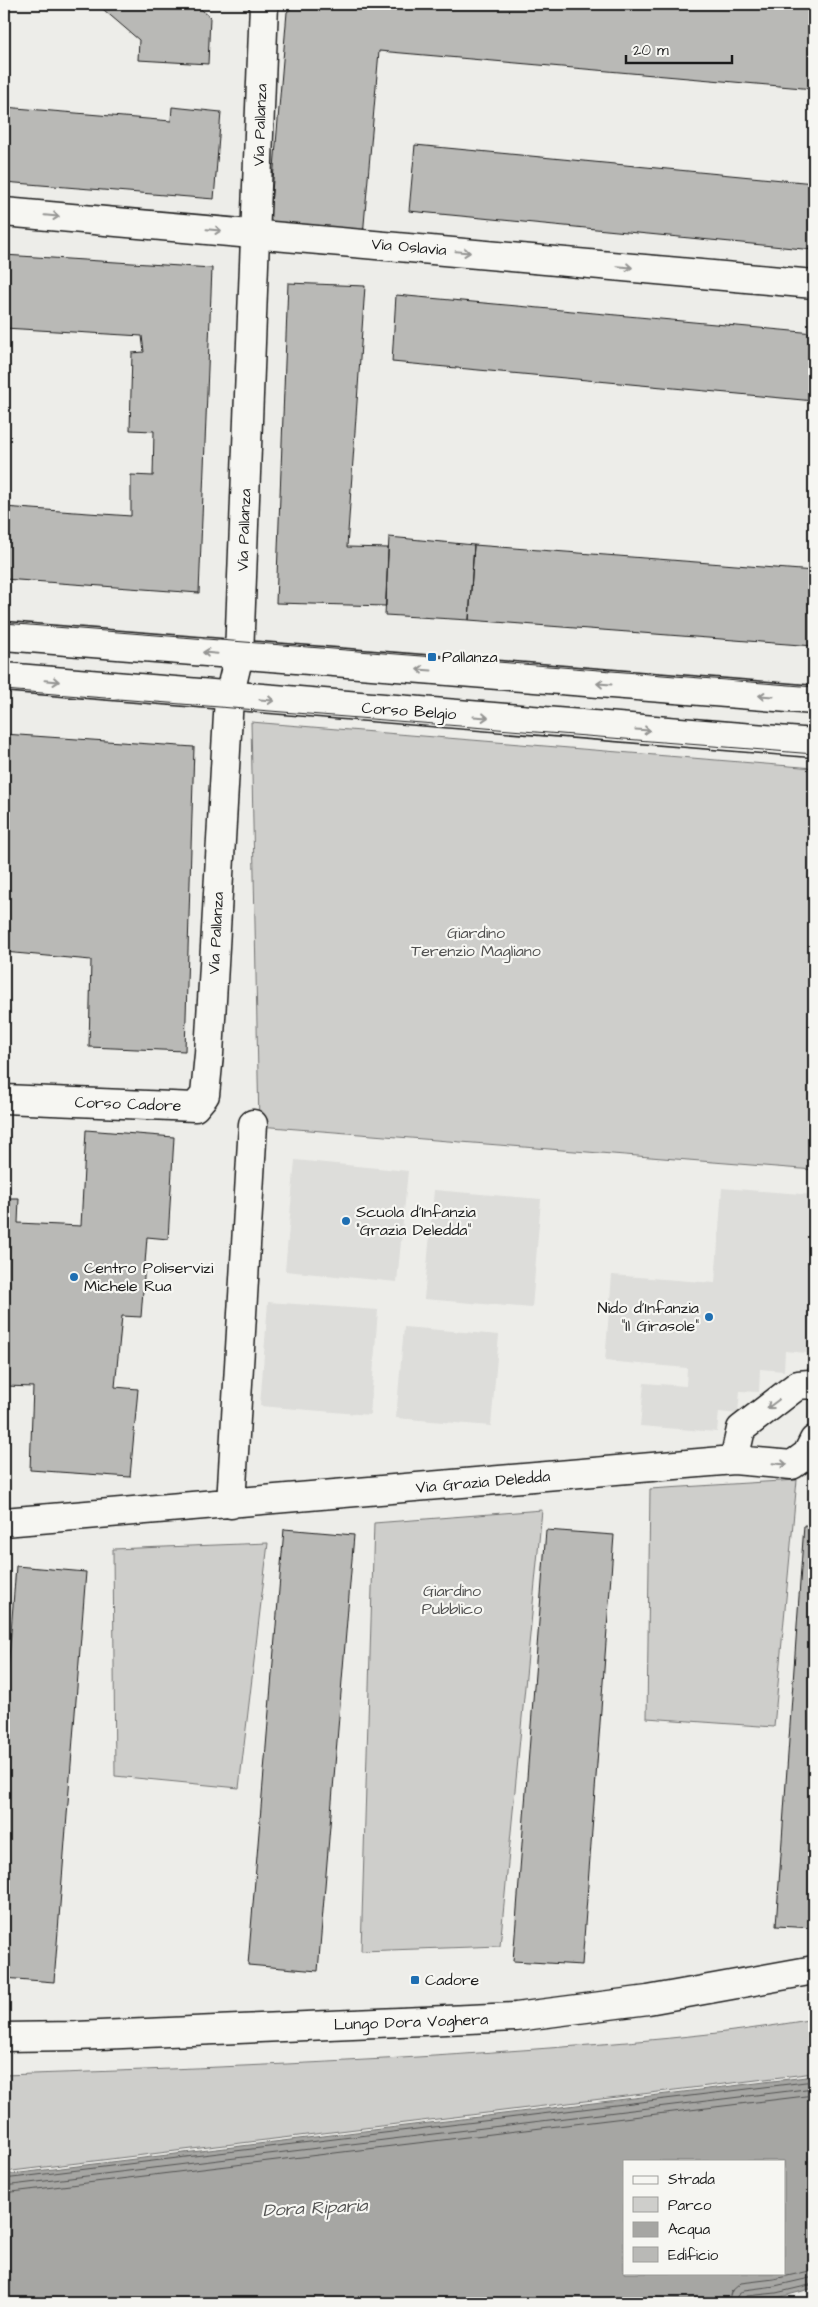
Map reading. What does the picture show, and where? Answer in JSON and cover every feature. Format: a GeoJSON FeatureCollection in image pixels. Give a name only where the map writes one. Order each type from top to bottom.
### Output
{"type":"FeatureCollection","features":[{"type":"Feature","properties":{"kind":"street","name":"Via Pallanza"},"geometry":{"type":"LineString","coordinates":[[209,1054],[229,697],[239,655],[257,234],[264,4]]}},
{"type":"Feature","properties":{"kind":"street","name":"Via Oslavia"},"geometry":{"type":"LineString","coordinates":[[4,212],[814,284]]}},
{"type":"Feature","properties":{"kind":"street"},"geometry":{"type":"LineString","coordinates":[[4,636],[814,700]]}},
{"type":"Feature","properties":{"kind":"street","name":"Corso Belgio"},"geometry":{"type":"LineString","coordinates":[[4,677],[229,697],[814,743]]}},
{"type":"Feature","properties":{"kind":"street","name":"Corso Cadore"},"geometry":{"type":"LineString","coordinates":[[4,1100],[194,1107],[204,1095],[209,1054]]}},
{"type":"Feature","properties":{"kind":"street"},"geometry":{"type":"LineString","coordinates":[[231,1504],[253,1124]]}},
{"type":"Feature","properties":{"kind":"street"},"geometry":{"type":"LineString","coordinates":[[734,1460],[741,1429],[798,1384],[814,1386]]}},
{"type":"Feature","properties":{"kind":"street","name":"Via Grazia Deledda"},"geometry":{"type":"LineString","coordinates":[[4,1522],[734,1460],[792,1465],[807,1454],[814,1440]]}},
{"type":"Feature","properties":{"kind":"street","name":"Lungo Dora Voghera"},"geometry":{"type":"LineString","coordinates":[[4,2037],[76,2036],[516,2017],[648,2000],[814,1970]]}},
{"type":"Feature","properties":{"kind":"shaded area","name":"Scuola d'Infanzia \"Grazia Deledda\""},"geometry":{"type":"Polygon","coordinates":[[[295,1160],[408,1171],[397,1282],[285,1271],[295,1160]]]}},
{"type":"Feature","properties":{"kind":"shaded area","name":"Nido d’Infanzia \"Il Girasole\""},"geometry":{"type":"Polygon","coordinates":[[[722,1188],[814,1195],[814,1262],[807,1353],[785,1351],[784,1371],[760,1369],[759,1392],[740,1391],[738,1414],[719,1412],[717,1432],[640,1426],[644,1383],[686,1386],[687,1368],[605,1361],[612,1275],[715,1283],[722,1188]]]}},
{"type":"Feature","properties":{"kind":"shaded area","name":"Scuola d'Infanzia \"Grazia Deledda\""},"geometry":{"type":"Polygon","coordinates":[[[434,1190],[541,1199],[532,1308],[424,1299],[434,1190]]]}},
{"type":"Feature","properties":{"kind":"shaded area"},"geometry":{"type":"Polygon","coordinates":[[[268,1302],[378,1310],[370,1415],[260,1406],[268,1302]]]}},
{"type":"Feature","properties":{"kind":"shaded area"},"geometry":{"type":"Polygon","coordinates":[[[404,1327],[499,1335],[491,1426],[396,1418],[404,1327]]]}},
{"type":"Feature","properties":{"kind":"green space","name":"Giardino Terenzio Magliano"},"geometry":{"type":"Polygon","coordinates":[[[251,722],[814,768],[814,1170],[259,1126],[251,722]]]}},
{"type":"Feature","properties":{"kind":"green space"},"geometry":{"type":"Polygon","coordinates":[[[797,1480],[774,1727],[647,1718],[650,1489],[797,1480]]]}},
{"type":"Feature","properties":{"kind":"green space","name":"Giardino Pubblico"},"geometry":{"type":"Polygon","coordinates":[[[542,1510],[500,1946],[361,1951],[374,1523],[542,1510]]]}},
{"type":"Feature","properties":{"kind":"green space"},"geometry":{"type":"Polygon","coordinates":[[[268,1543],[239,1788],[115,1776],[113,1549],[268,1543]]]}},
{"type":"Feature","properties":{"kind":"green space"},"geometry":{"type":"Polygon","coordinates":[[[814,2019],[814,2073],[4,2172],[4,2075],[457,2055],[668,2038],[742,2030],[814,2019]]]}},
{"type":"Feature","properties":{"kind":"water","name":"Dora Riparia"},"geometry":{"type":"Polygon","coordinates":[[[814,2076],[814,2288],[777,2298],[726,2303],[4,2303],[4,2175],[814,2076]]]}},
{"type":"Feature","properties":{"kind":"building"},"geometry":{"type":"Polygon","coordinates":[[[97,4],[195,4],[210,17],[208,64],[138,60],[139,40],[97,4]]]}},
{"type":"Feature","properties":{"kind":"building"},"geometry":{"type":"Polygon","coordinates":[[[296,4],[814,4],[814,89],[379,51],[363,236],[269,228],[287,12],[296,4]]]}},
{"type":"Feature","properties":{"kind":"building"},"geometry":{"type":"Polygon","coordinates":[[[4,107],[171,121],[172,107],[221,112],[214,199],[4,182],[4,107]]]}},
{"type":"Feature","properties":{"kind":"building"},"geometry":{"type":"Polygon","coordinates":[[[415,145],[814,183],[814,250],[409,211],[415,145]]]}},
{"type":"Feature","properties":{"kind":"building"},"geometry":{"type":"Polygon","coordinates":[[[4,255],[212,268],[199,593],[4,579],[4,507],[131,516],[131,475],[153,476],[154,431],[130,430],[132,353],[144,352],[142,336],[4,328],[4,255]]]}},
{"type":"Feature","properties":{"kind":"building"},"geometry":{"type":"Polygon","coordinates":[[[288,283],[365,286],[347,547],[388,548],[386,606],[276,603],[288,283]]]}},
{"type":"Feature","properties":{"kind":"building"},"geometry":{"type":"Polygon","coordinates":[[[396,295],[814,333],[814,401],[392,362],[396,295]]]}},
{"type":"Feature","properties":{"kind":"building"},"geometry":{"type":"Polygon","coordinates":[[[389,537],[474,545],[469,620],[385,615],[389,537]]]}},
{"type":"Feature","properties":{"kind":"building"},"geometry":{"type":"Polygon","coordinates":[[[474,545],[814,571],[814,646],[469,620],[474,545]]]}},
{"type":"Feature","properties":{"kind":"building"},"geometry":{"type":"Polygon","coordinates":[[[4,734],[194,747],[185,1051],[89,1047],[91,960],[4,952],[4,734]]]}},
{"type":"Feature","properties":{"kind":"building","name":"Centro Poliservizi Michele Rua"},"geometry":{"type":"Polygon","coordinates":[[[86,1130],[174,1137],[168,1239],[147,1237],[141,1317],[122,1316],[115,1387],[138,1389],[130,1477],[30,1470],[33,1387],[6,1386],[4,1409],[4,1198],[19,1198],[18,1223],[81,1226],[86,1130]]]}},
{"type":"Feature","properties":{"kind":"building"},"geometry":{"type":"Polygon","coordinates":[[[804,1525],[814,1526],[814,1928],[776,1926],[804,1525]]]}},
{"type":"Feature","properties":{"kind":"building"},"geometry":{"type":"Polygon","coordinates":[[[284,1529],[354,1535],[318,1971],[248,1965],[284,1529]]]}},
{"type":"Feature","properties":{"kind":"building"},"geometry":{"type":"Polygon","coordinates":[[[546,1530],[614,1535],[582,1965],[513,1961],[546,1530]]]}},
{"type":"Feature","properties":{"kind":"building"},"geometry":{"type":"Polygon","coordinates":[[[16,1566],[86,1572],[54,1982],[4,1978],[4,1723],[16,1566]]]}},
{"type":"Feature","properties":{"kind":"tram line"},"geometry":{"type":"LineString","coordinates":[[4,623],[814,687]]}},
{"type":"Feature","properties":{"kind":"tram line"},"geometry":{"type":"LineString","coordinates":[[4,690],[814,754]]}},
{"type":"Feature","properties":{"kind":"place","name":"Pallanza"},"geometry":{"type":"Point","coordinates":[432,657]}},
{"type":"Feature","properties":{"kind":"place","name":"Scuola d'Infanzia \"Grazia Deledda\""},"geometry":{"type":"Point","coordinates":[346,1221]}},
{"type":"Feature","properties":{"kind":"place","name":"Centro Poliservizi Michele Rua"},"geometry":{"type":"Point","coordinates":[74,1277]}},
{"type":"Feature","properties":{"kind":"place","name":"Nido d’Infanzia \"Il Girasole\""},"geometry":{"type":"Point","coordinates":[709,1317]}},
{"type":"Feature","properties":{"kind":"place","name":"Cadore"},"geometry":{"type":"Point","coordinates":[415,1980]}}]}
